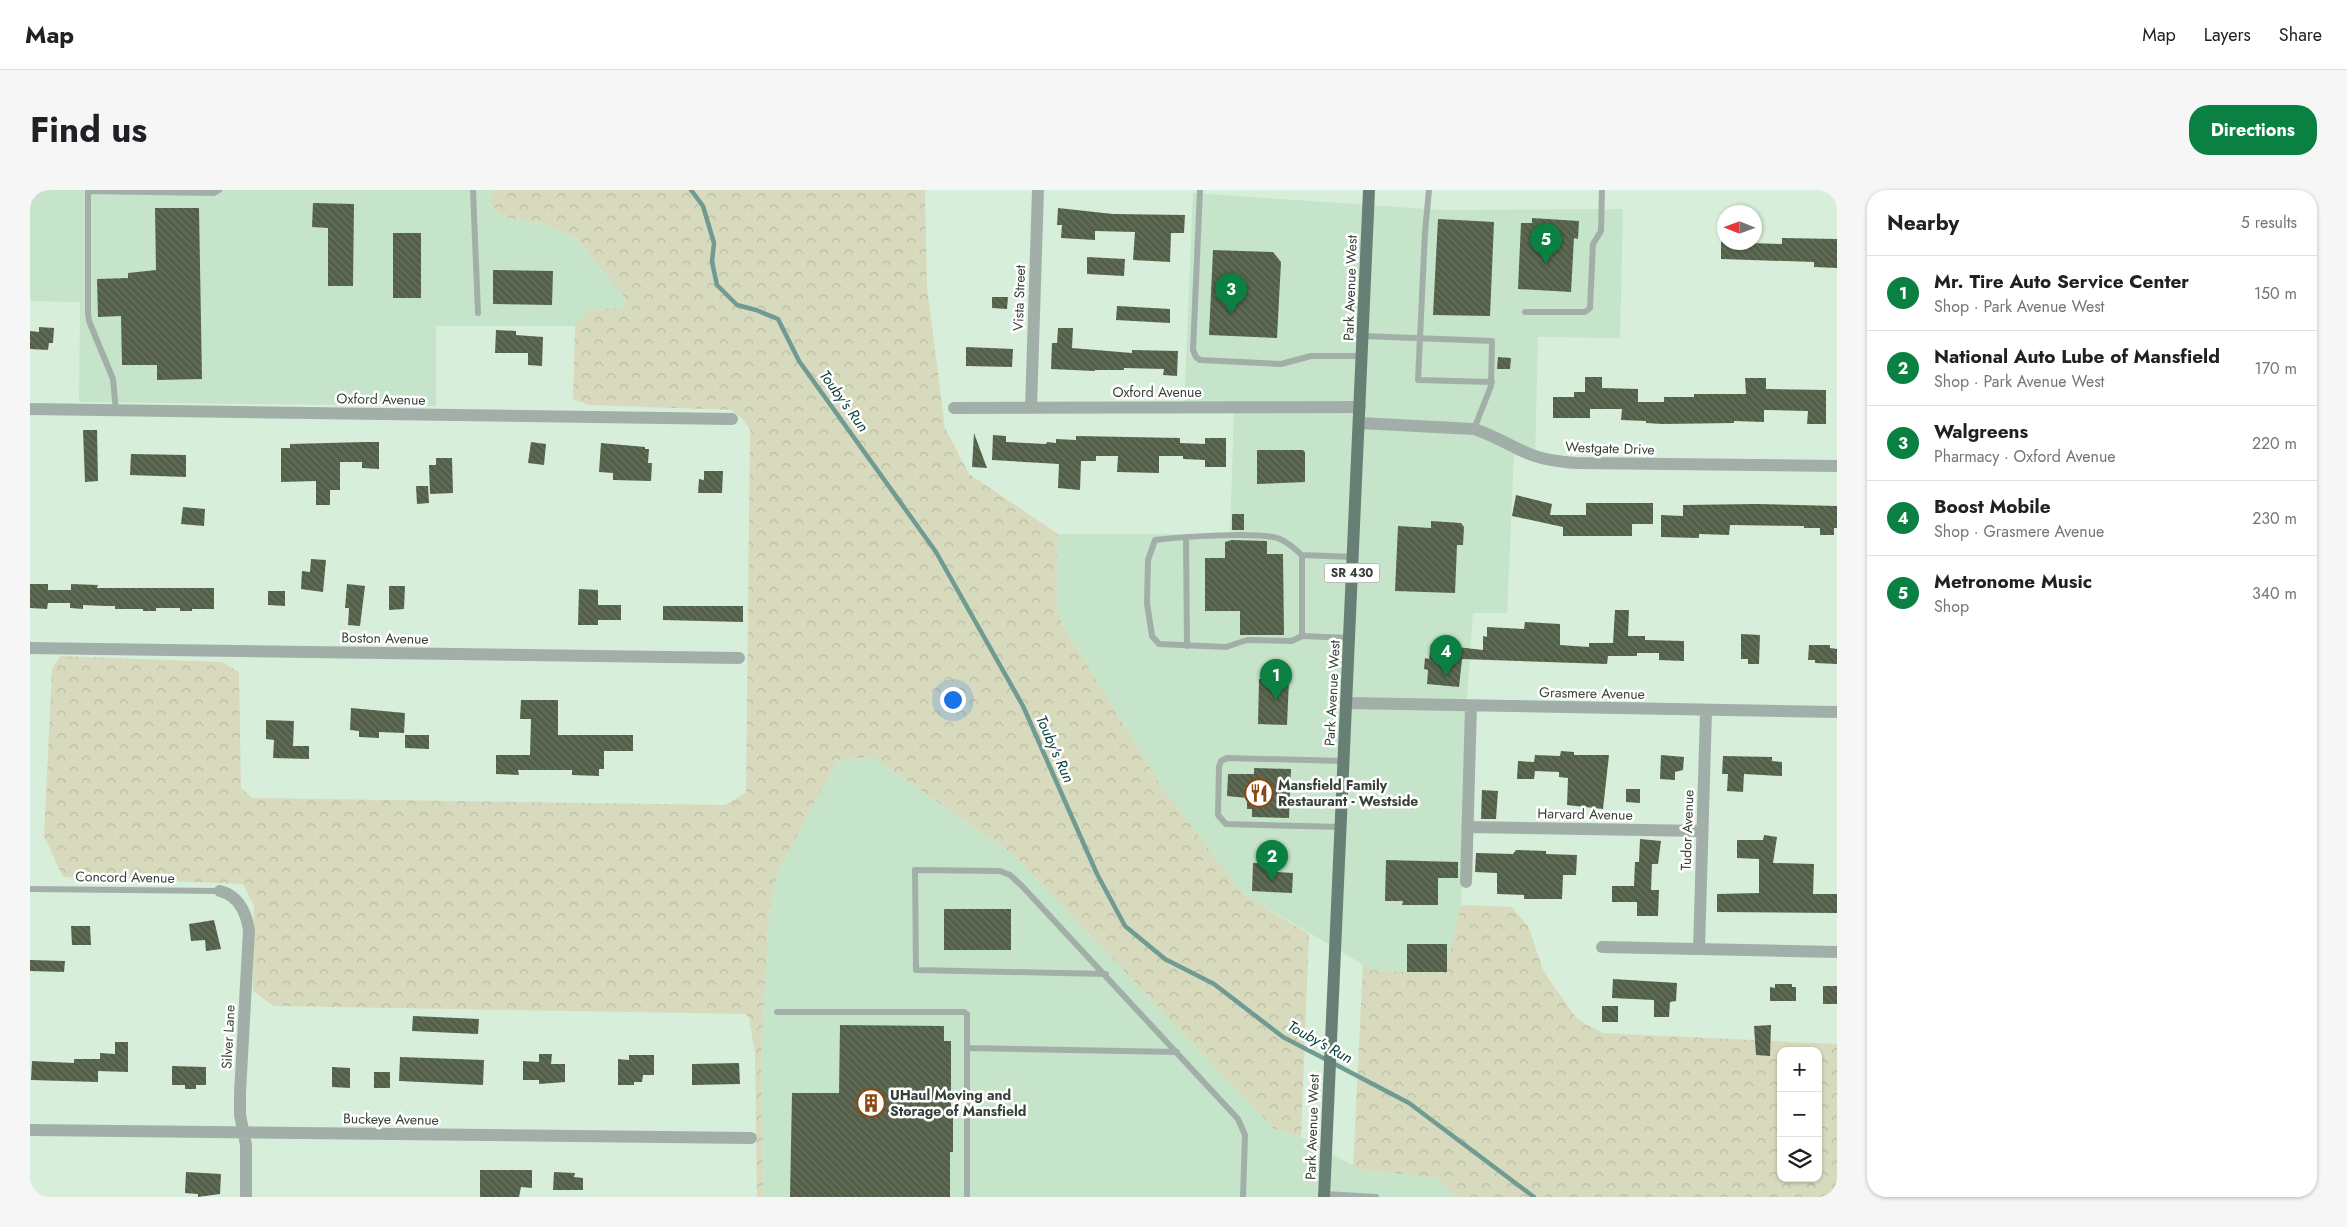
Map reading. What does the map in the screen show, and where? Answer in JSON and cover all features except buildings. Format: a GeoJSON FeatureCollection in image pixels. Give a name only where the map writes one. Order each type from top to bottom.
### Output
{"type":"FeatureCollection","features":[{"type":"Feature","properties":{"kind":"main road","name":"Park Avenue West"},"geometry":{"type":"LineString","coordinates":[[1324,1195],[1369,190]]}},
{"type":"Feature","properties":{"kind":"street","name":"Vista Street"},"geometry":{"type":"LineString","coordinates":[[1031,408],[1038,190]]}},
{"type":"Feature","properties":{"kind":"street","name":"Oxford Avenue"},"geometry":{"type":"LineString","coordinates":[[954,408],[1360,407]]}},
{"type":"Feature","properties":{"kind":"street","name":"Oxford Avenue"},"geometry":{"type":"LineString","coordinates":[[30,410],[732,419]]}},
{"type":"Feature","properties":{"kind":"street","name":"Westgate Drive"},"geometry":{"type":"LineString","coordinates":[[1359,423],[1474,429],[1490,434],[1528,454],[1558,461],[1605,464],[1837,466]]}},
{"type":"Feature","properties":{"kind":"street","name":"Boston Avenue"},"geometry":{"type":"LineString","coordinates":[[30,648],[739,658]]}},
{"type":"Feature","properties":{"kind":"street","name":"Grasmere Avenue"},"geometry":{"type":"LineString","coordinates":[[1347,703],[1837,712]]}},
{"type":"Feature","properties":{"kind":"street"},"geometry":{"type":"LineString","coordinates":[[1466,882],[1471,706]]}},
{"type":"Feature","properties":{"kind":"street","name":"Tudor Avenue"},"geometry":{"type":"LineString","coordinates":[[1699,949],[1706,710]]}},
{"type":"Feature","properties":{"kind":"street","name":"Harvard Avenue"},"geometry":{"type":"LineString","coordinates":[[1467,827],[1702,831]]}},
{"type":"Feature","properties":{"kind":"street","name":"Silver Lane"},"geometry":{"type":"LineString","coordinates":[[220,891],[235,898],[246,915],[249,930],[240,1093],[240,1115],[244,1132],[246,1197]]}},
{"type":"Feature","properties":{"kind":"street"},"geometry":{"type":"LineString","coordinates":[[1602,947],[1837,952]]}},
{"type":"Feature","properties":{"kind":"street","name":"Buckeye Avenue"},"geometry":{"type":"LineString","coordinates":[[30,1130],[751,1138]]}},
{"type":"Feature","properties":{"kind":"lane"},"geometry":{"type":"LineString","coordinates":[[116,411],[113,379],[89,321],[88,192],[214,193],[219,190]]}},
{"type":"Feature","properties":{"kind":"lane"},"geometry":{"type":"LineString","coordinates":[[473,190],[478,314]]}},
{"type":"Feature","properties":{"kind":"lane"},"geometry":{"type":"LineString","coordinates":[[1200,190],[1193,350],[1196,357],[1200,360],[1281,364],[1311,356],[1362,356]]}},
{"type":"Feature","properties":{"kind":"lane"},"geometry":{"type":"LineString","coordinates":[[1429,190],[1425,232],[1418,380],[1492,382]]}},
{"type":"Feature","properties":{"kind":"lane"},"geometry":{"type":"LineString","coordinates":[[1525,312],[1585,312],[1590,308],[1593,244],[1601,231],[1602,190]]}},
{"type":"Feature","properties":{"kind":"lane"},"geometry":{"type":"LineString","coordinates":[[1363,336],[1492,340],[1492,382],[1474,429]]}},
{"type":"Feature","properties":{"kind":"lane"},"geometry":{"type":"LineString","coordinates":[[1186,536],[1188,646]]}},
{"type":"Feature","properties":{"kind":"lane"},"geometry":{"type":"LineString","coordinates":[[1302,636],[1302,556],[1291,544],[1270,536],[1186,536],[1155,540],[1148,560],[1148,603],[1152,636],[1158,644],[1226,647],[1247,640],[1292,640],[1302,636],[1350,638]]}},
{"type":"Feature","properties":{"kind":"lane"},"geometry":{"type":"LineString","coordinates":[[1302,556],[1353,556]]}},
{"type":"Feature","properties":{"kind":"lane"},"geometry":{"type":"LineString","coordinates":[[1341,827],[1226,824],[1218,815],[1219,767],[1221,761],[1227,758],[1344,761]]}},
{"type":"Feature","properties":{"kind":"lane"},"geometry":{"type":"LineString","coordinates":[[1106,974],[916,970],[915,870],[1000,871],[1010,875],[1106,974],[1238,1119],[1245,1135],[1243,1197]]}},
{"type":"Feature","properties":{"kind":"lane","name":"Concord Avenue"},"geometry":{"type":"LineString","coordinates":[[30,889],[220,891]]}},
{"type":"Feature","properties":{"kind":"lane"},"geometry":{"type":"LineString","coordinates":[[777,1012],[964,1012],[968,1018],[967,1197]]}},
{"type":"Feature","properties":{"kind":"lane"},"geometry":{"type":"LineString","coordinates":[[968,1048],[1177,1052]]}},
{"type":"Feature","properties":{"kind":"lane"},"geometry":{"type":"LineString","coordinates":[[1324,1195],[1376,1197]]}},
{"type":"Feature","properties":{"kind":"shaded area"},"geometry":{"type":"Polygon","coordinates":[[[30,190],[496,190],[489,203],[501,217],[540,223],[576,238],[625,298],[626,308],[589,310],[575,326],[436,326],[436,406],[79,402],[80,302],[30,301],[30,190]]]}},
{"type":"Feature","properties":{"kind":"shaded area"},"geometry":{"type":"Polygon","coordinates":[[[1193,193],[1442,210],[1623,209],[1620,338],[1538,337],[1535,460],[1514,455],[1507,613],[1473,613],[1467,695],[1461,905],[1449,955],[1428,973],[1372,970],[1242,893],[1162,787],[1063,626],[1057,606],[1058,534],[1230,534],[1234,408],[1184,408],[1193,193]]]}},
{"type":"Feature","properties":{"kind":"shaded area"},"geometry":{"type":"Polygon","coordinates":[[[873,757],[1015,856],[1274,1129],[1301,1137],[1361,1170],[1437,1178],[1456,1197],[763,1197],[761,1056],[769,910],[778,871],[838,760],[873,757]]]}},
{"type":"Feature","properties":{"kind":"green space"},"geometry":{"type":"Polygon","coordinates":[[[496,190],[925,190],[927,288],[945,428],[969,474],[1058,534],[1057,606],[1063,626],[1162,787],[1242,893],[1309,934],[1301,1137],[1274,1129],[1015,856],[873,757],[838,760],[778,871],[769,910],[761,1056],[763,1197],[757,1197],[755,1053],[749,1018],[746,1014],[273,1006],[253,991],[254,906],[243,884],[63,877],[44,836],[52,669],[60,656],[222,662],[239,672],[241,788],[252,798],[725,805],[746,793],[750,430],[741,417],[731,410],[589,405],[573,399],[575,326],[589,310],[626,308],[625,298],[576,238],[540,223],[501,217],[489,202],[496,190]]]}},
{"type":"Feature","properties":{"kind":"green space"},"geometry":{"type":"Polygon","coordinates":[[[1461,905],[1512,907],[1528,926],[1544,972],[1577,1019],[1603,1033],[1837,1044],[1837,1197],[1456,1197],[1437,1178],[1361,1170],[1353,1166],[1363,964],[1372,970],[1428,973],[1449,955],[1461,905]]]}},
{"type":"Feature","properties":{"kind":"waterway","name":"Touby's Run"},"geometry":{"type":"LineString","coordinates":[[691,190],[703,206],[714,243],[712,262],[717,285],[737,305],[778,319],[799,361],[936,552],[1023,706],[1097,874],[1125,926],[1165,959],[1214,984],[1283,1037],[1409,1103],[1534,1197]]}},
{"type":"Feature","properties":{"kind":"place","name":"Metronome Music"},"geometry":{"type":"Point","coordinates":[1546,264]}},
{"type":"Feature","properties":{"kind":"place","name":"Walgreens"},"geometry":{"type":"Point","coordinates":[1231,314]}},
{"type":"Feature","properties":{"kind":"place","name":"Boost Mobile"},"geometry":{"type":"Point","coordinates":[1446,676]}},
{"type":"Feature","properties":{"kind":"place","name":"Mr. Tire Auto Service Center"},"geometry":{"type":"Point","coordinates":[1276,700]}},
{"type":"Feature","properties":{"kind":"place","name":"Mansfield Family Restaurant - Westside"},"geometry":{"type":"Point","coordinates":[1259,793]}},
{"type":"Feature","properties":{"kind":"place","name":"National Auto Lube of Mansfield"},"geometry":{"type":"Point","coordinates":[1272,881]}},
{"type":"Feature","properties":{"kind":"place","name":"UHaul Moving and Storage of Mansfield"},"geometry":{"type":"Point","coordinates":[871,1103]}}]}
